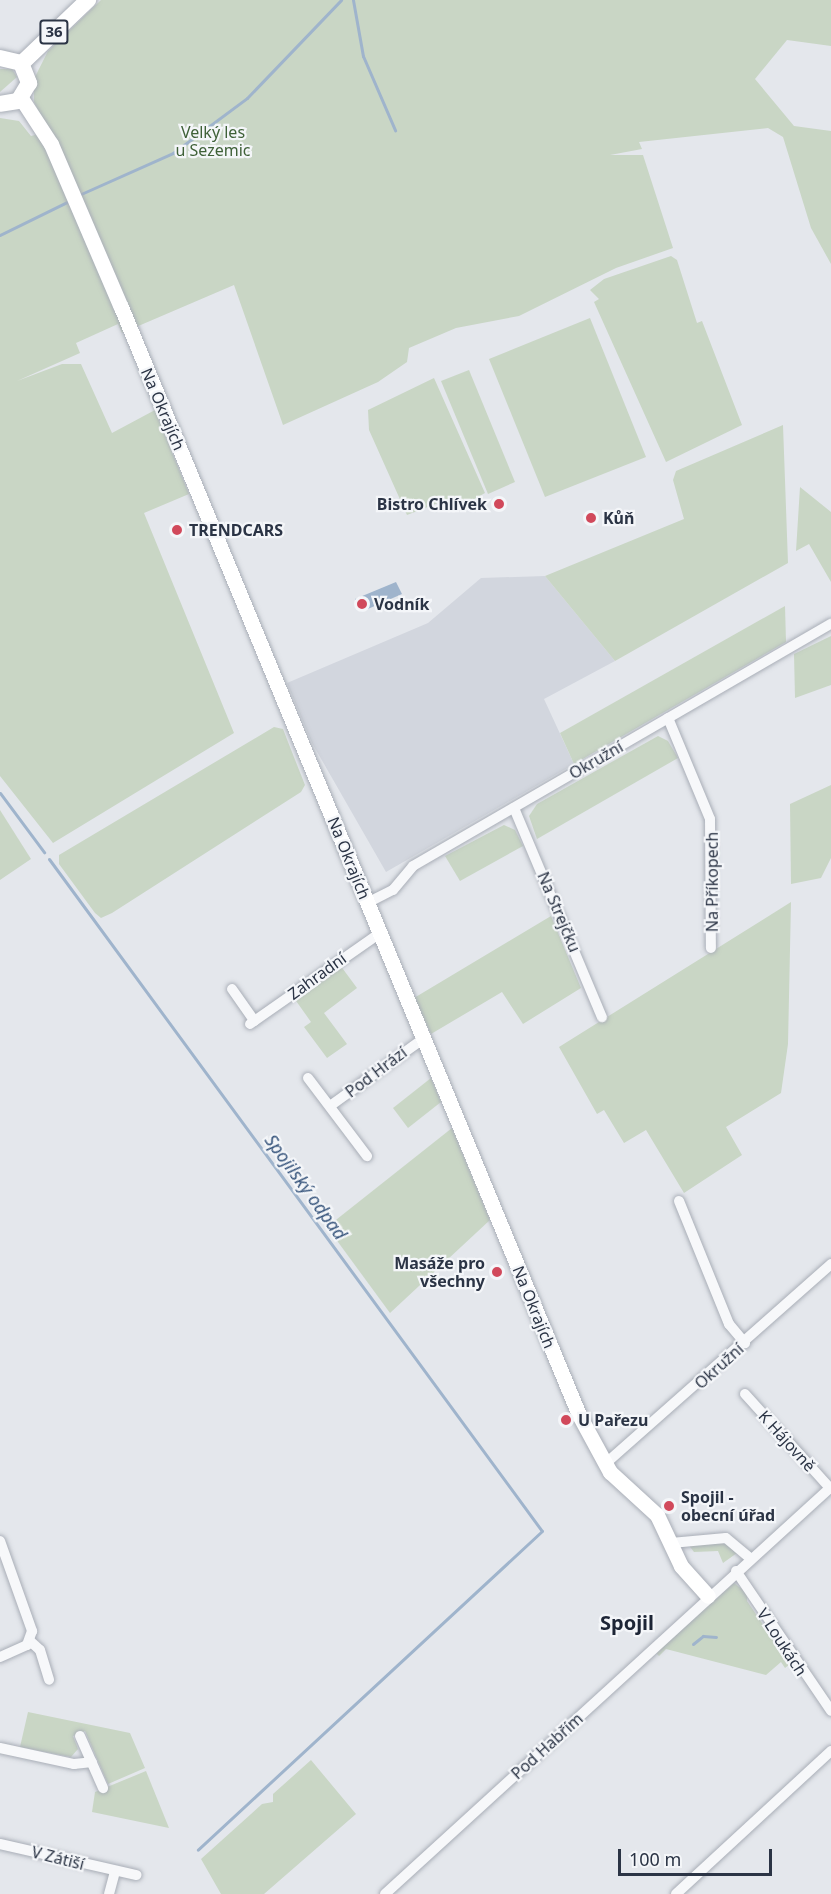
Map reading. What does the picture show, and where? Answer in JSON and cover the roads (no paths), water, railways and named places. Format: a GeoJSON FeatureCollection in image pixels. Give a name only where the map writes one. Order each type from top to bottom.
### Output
{"type":"FeatureCollection","features":[{"type":"Feature","properties":{"kind":"main road","name":"36"},"geometry":{"type":"LineString","coordinates":[[21,64],[88,0]]}},
{"type":"Feature","properties":{"kind":"main road"},"geometry":{"type":"LineString","coordinates":[[0,58],[21,64],[28,80],[21,98],[0,104]]}},
{"type":"Feature","properties":{"kind":"street","name":"Na Okrajích"},"geometry":{"type":"LineString","coordinates":[[21,98],[51,144],[579,1415],[605,1464],[653,1510],[672,1543],[681,1566],[708,1596]]}},
{"type":"Feature","properties":{"kind":"street","name":"Okružní"},"geometry":{"type":"LineString","coordinates":[[367,903],[393,890],[413,866],[831,624]]}},
{"type":"Feature","properties":{"kind":"street","name":"Na Příkopech"},"geometry":{"type":"LineString","coordinates":[[668,718],[710,819],[711,948]]}},
{"type":"Feature","properties":{"kind":"street","name":"Na Strejčku"},"geometry":{"type":"LineString","coordinates":[[514,808],[602,1017]]}},
{"type":"Feature","properties":{"kind":"street","name":"Zahradní"},"geometry":{"type":"LineString","coordinates":[[231,989],[252,1022],[380,933]]}},
{"type":"Feature","properties":{"kind":"street","name":"Pod Hrází"},"geometry":{"type":"LineString","coordinates":[[330,1107],[423,1039]]}},
{"type":"Feature","properties":{"kind":"street","name":"Pod Hrází"},"geometry":{"type":"LineString","coordinates":[[308,1078],[367,1156]]}},
{"type":"Feature","properties":{"kind":"street"},"geometry":{"type":"LineString","coordinates":[[679,1202],[729,1324],[745,1343]]}},
{"type":"Feature","properties":{"kind":"street","name":"Okružní"},"geometry":{"type":"LineString","coordinates":[[605,1464],[745,1343],[831,1264]]}},
{"type":"Feature","properties":{"kind":"street","name":"K Hájovně"},"geometry":{"type":"LineString","coordinates":[[708,1596],[830,1487],[745,1394]]}},
{"type":"Feature","properties":{"kind":"street"},"geometry":{"type":"LineString","coordinates":[[672,1543],[726,1538],[750,1558]]}},
{"type":"Feature","properties":{"kind":"street"},"geometry":{"type":"LineString","coordinates":[[0,1541],[30,1622],[30,1641],[39,1650],[49,1680]]}},
{"type":"Feature","properties":{"kind":"street","name":"V Loukách"},"geometry":{"type":"LineString","coordinates":[[736,1571],[831,1711]]}},
{"type":"Feature","properties":{"kind":"street","name":"Pod Habřím"},"geometry":{"type":"LineString","coordinates":[[385,1894],[708,1596]]}},
{"type":"Feature","properties":{"kind":"street"},"geometry":{"type":"LineString","coordinates":[[0,1656],[12,1655],[30,1641]]}},
{"type":"Feature","properties":{"kind":"street"},"geometry":{"type":"LineString","coordinates":[[80,1736],[103,1788]]}},
{"type":"Feature","properties":{"kind":"street"},"geometry":{"type":"LineString","coordinates":[[0,1748],[74,1764],[92,1762]]}},
{"type":"Feature","properties":{"kind":"street"},"geometry":{"type":"LineString","coordinates":[[676,1894],[831,1751]]}},
{"type":"Feature","properties":{"kind":"street","name":"V Zátiší"},"geometry":{"type":"LineString","coordinates":[[0,1844],[137,1875]]}},
{"type":"Feature","properties":{"kind":"street"},"geometry":{"type":"LineString","coordinates":[[110,1894],[116,1872]]}},
{"type":"Feature","properties":{"kind":"water"},"geometry":{"type":"Polygon","coordinates":[[[396,582],[402,594],[361,612],[355,599],[396,582]]]}},
{"type":"Feature","properties":{"kind":"waterway"},"geometry":{"type":"LineString","coordinates":[[81,194],[173,153],[247,98],[341,0]]}},
{"type":"Feature","properties":{"kind":"waterway"},"geometry":{"type":"LineString","coordinates":[[353,0],[363,56],[395,130]]}},
{"type":"Feature","properties":{"kind":"waterway"},"geometry":{"type":"LineString","coordinates":[[0,235],[67,202]]}},
{"type":"Feature","properties":{"kind":"waterway","name":"Spojilský odpad"},"geometry":{"type":"LineString","coordinates":[[0,793],[44,852]]}},
{"type":"Feature","properties":{"kind":"waterway","name":"Spojilský odpad"},"geometry":{"type":"LineString","coordinates":[[49,859],[542,1531],[198,1850]]}},
{"type":"Feature","properties":{"kind":"waterway"},"geometry":{"type":"LineString","coordinates":[[693,1644],[703,1636],[716,1637]]}},
{"type":"Feature","properties":{"kind":"place","name":"Bistro Chlívek"},"geometry":{"type":"Point","coordinates":[499,504]}},
{"type":"Feature","properties":{"kind":"place","name":"Kůň"},"geometry":{"type":"Point","coordinates":[591,518]}},
{"type":"Feature","properties":{"kind":"place","name":"TRENDCARS"},"geometry":{"type":"Point","coordinates":[177,530]}},
{"type":"Feature","properties":{"kind":"place","name":"Vodník"},"geometry":{"type":"Point","coordinates":[362,604]}},
{"type":"Feature","properties":{"kind":"place","name":"Masáže pro všechny"},"geometry":{"type":"Point","coordinates":[497,1272]}},
{"type":"Feature","properties":{"kind":"place","name":"U Pařezu"},"geometry":{"type":"Point","coordinates":[566,1420]}},
{"type":"Feature","properties":{"kind":"place","name":"Spojil - obecní úřad"},"geometry":{"type":"Point","coordinates":[669,1506]}},
{"type":"Feature","properties":{"kind":"district","name":"Spojil"},"geometry":{"type":"Point","coordinates":[627,1622]}},
{"type":"Feature","properties":{"kind":"park label","name":"Velký les u Sezemic"},"geometry":{"type":"Point","coordinates":[213,141]}}]}
